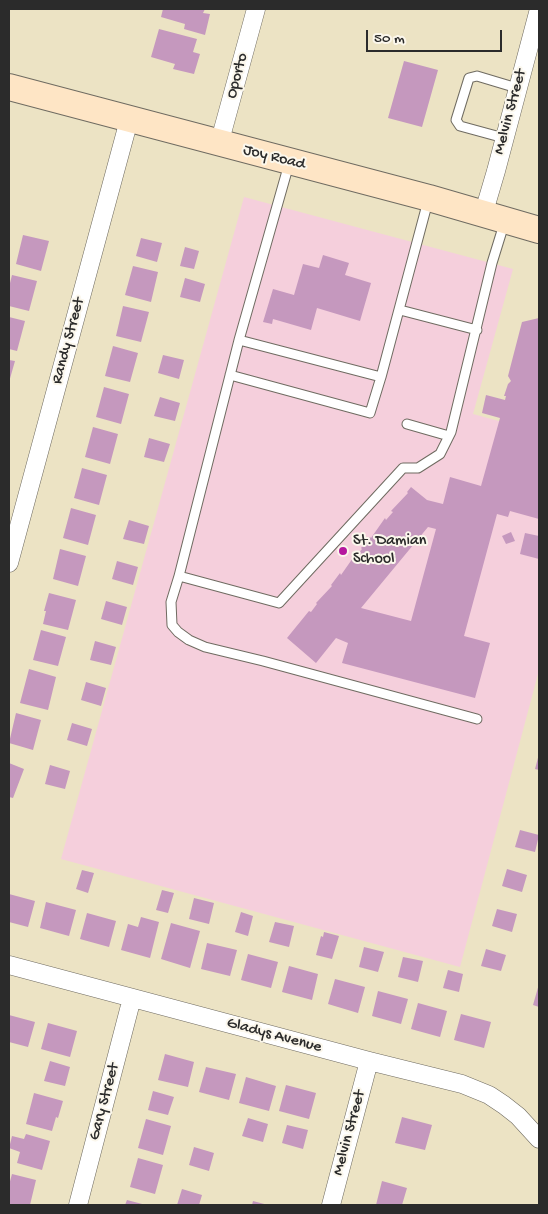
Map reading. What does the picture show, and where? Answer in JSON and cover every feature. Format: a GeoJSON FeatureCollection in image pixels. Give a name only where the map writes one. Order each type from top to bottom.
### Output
{"type":"FeatureCollection","features":[{"type":"Feature","properties":{"kind":"street","name":"Oporto"},"geometry":{"type":"LineString","coordinates":[[219,144],[256,9]]}},
{"type":"Feature","properties":{"kind":"street","name":"Melvin Street"},"geometry":{"type":"LineString","coordinates":[[494,218],[496,171],[539,9]]}},
{"type":"Feature","properties":{"kind":"street","name":"Joy Road"},"geometry":{"type":"LineString","coordinates":[[9,88],[428,198],[539,230]]}},
{"type":"Feature","properties":{"kind":"street","name":"Randy Street"},"geometry":{"type":"LineString","coordinates":[[9,563],[128,120]]}},
{"type":"Feature","properties":{"kind":"street","name":"Gladys Avenue"},"geometry":{"type":"LineString","coordinates":[[9,965],[462,1084],[497,1100],[536,1128]]}},
{"type":"Feature","properties":{"kind":"street","name":"Gary Street"},"geometry":{"type":"LineString","coordinates":[[78,1205],[132,998]]}},
{"type":"Feature","properties":{"kind":"street","name":"Melvin Street"},"geometry":{"type":"LineString","coordinates":[[331,1205],[369,1061]]}},
{"type":"Feature","properties":{"kind":"lane"},"geometry":{"type":"LineString","coordinates":[[504,138],[460,126],[456,120],[469,78],[477,76],[517,88]]}},
{"type":"Feature","properties":{"kind":"lane"},"geometry":{"type":"LineString","coordinates":[[289,162],[239,340],[171,602],[172,625],[189,640],[205,647],[477,719]]}},
{"type":"Feature","properties":{"kind":"lane"},"geometry":{"type":"LineString","coordinates":[[230,376],[370,413],[400,310],[428,198]]}},
{"type":"Feature","properties":{"kind":"lane"},"geometry":{"type":"LineString","coordinates":[[179,576],[279,603],[403,468],[418,468],[440,454],[449,436],[477,330],[492,263],[494,218]]}},
{"type":"Feature","properties":{"kind":"lane"},"geometry":{"type":"LineString","coordinates":[[400,310],[477,330]]}},
{"type":"Feature","properties":{"kind":"lane"},"geometry":{"type":"LineString","coordinates":[[239,340],[381,377]]}},
{"type":"Feature","properties":{"kind":"lane"},"geometry":{"type":"LineString","coordinates":[[407,424],[449,436]]}},
{"type":"Feature","properties":{"kind":"shaded area","name":"St. Damian School"},"geometry":{"type":"Polygon","coordinates":[[[244,197],[513,269],[473,414],[539,432],[539,670],[460,967],[61,859],[244,197]]]}},
{"type":"Feature","properties":{"kind":"building"},"geometry":{"type":"Polygon","coordinates":[[[163,9],[205,9],[203,13],[210,14],[205,35],[184,29],[185,24],[161,17],[163,9]]]}},
{"type":"Feature","properties":{"kind":"building"},"geometry":{"type":"Polygon","coordinates":[[[159,29],[197,39],[193,52],[200,54],[194,74],[173,69],[175,64],[151,57],[159,29]]]}},
{"type":"Feature","properties":{"kind":"building"},"geometry":{"type":"Polygon","coordinates":[[[404,61],[438,70],[422,127],[388,118],[404,61]]]}},
{"type":"Feature","properties":{"kind":"building"},"geometry":{"type":"Polygon","coordinates":[[[23,235],[49,241],[41,271],[16,264],[23,235]]]}},
{"type":"Feature","properties":{"kind":"building"},"geometry":{"type":"Polygon","coordinates":[[[141,238],[162,243],[157,262],[136,256],[141,238]]]}},
{"type":"Feature","properties":{"kind":"building"},"geometry":{"type":"Polygon","coordinates":[[[185,247],[199,251],[194,269],[180,266],[185,247]]]}},
{"type":"Feature","properties":{"kind":"building"},"geometry":{"type":"Polygon","coordinates":[[[323,255],[349,263],[345,275],[371,283],[360,321],[317,308],[311,330],[273,319],[272,324],[263,322],[273,289],[294,295],[303,264],[319,268],[323,255]]]}},
{"type":"Feature","properties":{"kind":"building"},"geometry":{"type":"Polygon","coordinates":[[[133,266],[158,272],[151,302],[125,295],[133,266]]]}},
{"type":"Feature","properties":{"kind":"building"},"geometry":{"type":"Polygon","coordinates":[[[12,275],[37,281],[29,311],[9,306],[9,287],[12,275]]]}},
{"type":"Feature","properties":{"kind":"building"},"geometry":{"type":"Polygon","coordinates":[[[185,278],[205,284],[200,302],[180,297],[185,278]]]}},
{"type":"Feature","properties":{"kind":"building"},"geometry":{"type":"Polygon","coordinates":[[[123,306],[149,312],[141,342],[116,336],[123,306]]]}},
{"type":"Feature","properties":{"kind":"building"},"geometry":{"type":"Polygon","coordinates":[[[9,317],[25,321],[17,351],[9,349],[9,317]]]}},
{"type":"Feature","properties":{"kind":"building","name":"St. Damian School"},"geometry":{"type":"Polygon","coordinates":[[[539,318],[539,519],[510,511],[508,517],[497,514],[464,636],[490,643],[475,698],[342,663],[348,643],[336,638],[316,663],[287,638],[309,611],[311,612],[340,573],[341,575],[411,487],[427,500],[443,504],[450,477],[481,486],[500,418],[482,413],[486,395],[505,400],[506,396],[504,396],[511,381],[508,376],[522,322],[539,318]],[[428,527],[361,608],[411,621],[436,529],[428,527]]]}},
{"type":"Feature","properties":{"kind":"building"},"geometry":{"type":"Polygon","coordinates":[[[113,346],[138,353],[130,382],[105,376],[113,346]]]}},
{"type":"Feature","properties":{"kind":"building"},"geometry":{"type":"Polygon","coordinates":[[[163,355],[184,360],[179,379],[158,373],[163,355]]]}},
{"type":"Feature","properties":{"kind":"building"},"geometry":{"type":"Polygon","coordinates":[[[9,360],[15,361],[9,382],[9,360]]]}},
{"type":"Feature","properties":{"kind":"building"},"geometry":{"type":"Polygon","coordinates":[[[104,387],[129,394],[121,424],[96,417],[104,387]]]}},
{"type":"Feature","properties":{"kind":"building"},"geometry":{"type":"Polygon","coordinates":[[[160,397],[180,403],[175,421],[154,416],[160,397]]]}},
{"type":"Feature","properties":{"kind":"building"},"geometry":{"type":"Polygon","coordinates":[[[93,427],[118,434],[110,464],[85,457],[93,427]]]}},
{"type":"Feature","properties":{"kind":"building"},"geometry":{"type":"Polygon","coordinates":[[[149,438],[170,444],[164,462],[144,457],[149,438]]]}},
{"type":"Feature","properties":{"kind":"building"},"geometry":{"type":"Polygon","coordinates":[[[82,468],[107,475],[99,505],[74,498],[82,468]]]}},
{"type":"Feature","properties":{"kind":"building"},"geometry":{"type":"Polygon","coordinates":[[[71,508],[96,515],[88,545],[63,538],[71,508]]]}},
{"type":"Feature","properties":{"kind":"building"},"geometry":{"type":"Polygon","coordinates":[[[129,520],[149,526],[144,544],[123,539],[129,520]]]}},
{"type":"Feature","properties":{"kind":"building"},"geometry":{"type":"Polygon","coordinates":[[[511,532],[515,541],[506,544],[502,536],[511,532]]]}},
{"type":"Feature","properties":{"kind":"building"},"geometry":{"type":"Polygon","coordinates":[[[525,533],[539,536],[539,559],[520,554],[525,533]]]}},
{"type":"Feature","properties":{"kind":"building"},"geometry":{"type":"Polygon","coordinates":[[[60,549],[86,556],[78,586],[53,579],[60,549]]]}},
{"type":"Feature","properties":{"kind":"building"},"geometry":{"type":"Polygon","coordinates":[[[117,561],[138,567],[133,585],[112,579],[117,561]]]}},
{"type":"Feature","properties":{"kind":"building"},"geometry":{"type":"Polygon","coordinates":[[[49,593],[76,600],[68,630],[43,624],[49,593]]]}},
{"type":"Feature","properties":{"kind":"building"},"geometry":{"type":"Polygon","coordinates":[[[106,601],[127,607],[122,625],[101,619],[106,601]]]}},
{"type":"Feature","properties":{"kind":"building"},"geometry":{"type":"Polygon","coordinates":[[[41,630],[66,637],[58,666],[33,660],[41,630]]]}},
{"type":"Feature","properties":{"kind":"building"},"geometry":{"type":"Polygon","coordinates":[[[95,641],[116,647],[111,665],[90,660],[95,641]]]}},
{"type":"Feature","properties":{"kind":"building"},"geometry":{"type":"Polygon","coordinates":[[[29,669],[56,677],[48,710],[20,703],[29,669]]]}},
{"type":"Feature","properties":{"kind":"building"},"geometry":{"type":"Polygon","coordinates":[[[86,682],[106,688],[101,706],[81,700],[86,682]]]}},
{"type":"Feature","properties":{"kind":"building"},"geometry":{"type":"Polygon","coordinates":[[[16,713],[41,720],[33,750],[9,743],[16,713]]]}},
{"type":"Feature","properties":{"kind":"building"},"geometry":{"type":"Polygon","coordinates":[[[72,723],[92,729],[87,746],[67,740],[72,723]]]}},
{"type":"Feature","properties":{"kind":"building"},"geometry":{"type":"Polygon","coordinates":[[[539,754],[539,770],[535,769],[539,754]]]}},
{"type":"Feature","properties":{"kind":"building"},"geometry":{"type":"Polygon","coordinates":[[[9,763],[24,769],[13,798],[9,797],[9,763]]]}},
{"type":"Feature","properties":{"kind":"building"},"geometry":{"type":"Polygon","coordinates":[[[50,765],[70,771],[65,789],[45,784],[50,765]]]}},
{"type":"Feature","properties":{"kind":"building"},"geometry":{"type":"Polygon","coordinates":[[[520,830],[539,835],[535,852],[515,847],[520,830]]]}},
{"type":"Feature","properties":{"kind":"building"},"geometry":{"type":"Polygon","coordinates":[[[507,869],[527,875],[522,892],[502,886],[507,869]]]}},
{"type":"Feature","properties":{"kind":"building"},"geometry":{"type":"Polygon","coordinates":[[[82,870],[94,873],[88,893],[76,889],[82,870]]]}},
{"type":"Feature","properties":{"kind":"building"},"geometry":{"type":"Polygon","coordinates":[[[162,890],[174,893],[168,913],[156,910],[162,890]]]}},
{"type":"Feature","properties":{"kind":"building"},"geometry":{"type":"Polygon","coordinates":[[[9,894],[35,901],[28,927],[9,922],[9,894]]]}},
{"type":"Feature","properties":{"kind":"building"},"geometry":{"type":"Polygon","coordinates":[[[194,898],[214,903],[209,924],[189,919],[194,898]]]}},
{"type":"Feature","properties":{"kind":"building"},"geometry":{"type":"Polygon","coordinates":[[[46,902],[76,910],[69,936],[40,928],[46,902]]]}},
{"type":"Feature","properties":{"kind":"building"},"geometry":{"type":"Polygon","coordinates":[[[497,909],[517,914],[512,932],[492,926],[497,909]]]}},
{"type":"Feature","properties":{"kind":"building"},"geometry":{"type":"Polygon","coordinates":[[[241,912],[253,916],[248,936],[235,932],[241,912]]]}},
{"type":"Feature","properties":{"kind":"building"},"geometry":{"type":"Polygon","coordinates":[[[87,913],[116,921],[109,947],[80,939],[87,913]]]}},
{"type":"Feature","properties":{"kind":"building"},"geometry":{"type":"Polygon","coordinates":[[[141,917],[159,922],[150,958],[121,950],[128,924],[138,927],[141,917]]]}},
{"type":"Feature","properties":{"kind":"building"},"geometry":{"type":"Polygon","coordinates":[[[275,922],[294,926],[289,947],[269,942],[275,922]]]}},
{"type":"Feature","properties":{"kind":"building"},"geometry":{"type":"Polygon","coordinates":[[[171,923],[200,931],[190,968],[161,959],[171,923]]]}},
{"type":"Feature","properties":{"kind":"building"},"geometry":{"type":"Polygon","coordinates":[[[324,932],[339,936],[332,959],[316,955],[321,936],[323,937],[324,932]]]}},
{"type":"Feature","properties":{"kind":"building"},"geometry":{"type":"Polygon","coordinates":[[[207,943],[237,950],[230,976],[201,969],[207,943]]]}},
{"type":"Feature","properties":{"kind":"building"},"geometry":{"type":"Polygon","coordinates":[[[364,947],[384,952],[378,972],[359,967],[364,947]]]}},
{"type":"Feature","properties":{"kind":"building"},"geometry":{"type":"Polygon","coordinates":[[[486,949],[506,955],[501,971],[481,966],[486,949]]]}},
{"type":"Feature","properties":{"kind":"building"},"geometry":{"type":"Polygon","coordinates":[[[248,954],[278,962],[271,988],[241,980],[248,954]]]}},
{"type":"Feature","properties":{"kind":"building"},"geometry":{"type":"Polygon","coordinates":[[[403,957],[423,961],[418,982],[398,977],[403,957]]]}},
{"type":"Feature","properties":{"kind":"building"},"geometry":{"type":"Polygon","coordinates":[[[289,966],[318,974],[312,1000],[282,992],[289,966]]]}},
{"type":"Feature","properties":{"kind":"building"},"geometry":{"type":"Polygon","coordinates":[[[448,970],[463,974],[459,992],[443,988],[448,970]]]}},
{"type":"Feature","properties":{"kind":"building"},"geometry":{"type":"Polygon","coordinates":[[[335,979],[365,987],[358,1013],[328,1004],[335,979]]]}},
{"type":"Feature","properties":{"kind":"building"},"geometry":{"type":"Polygon","coordinates":[[[539,984],[539,1007],[533,1005],[539,984]]]}},
{"type":"Feature","properties":{"kind":"building"},"geometry":{"type":"Polygon","coordinates":[[[378,991],[408,999],[401,1024],[372,1016],[378,991]]]}},
{"type":"Feature","properties":{"kind":"building"},"geometry":{"type":"Polygon","coordinates":[[[418,1003],[447,1011],[440,1037],[411,1029],[418,1003]]]}},
{"type":"Feature","properties":{"kind":"building"},"geometry":{"type":"Polygon","coordinates":[[[461,1014],[491,1022],[484,1048],[454,1040],[461,1014]]]}},
{"type":"Feature","properties":{"kind":"building"},"geometry":{"type":"Polygon","coordinates":[[[9,1015],[35,1022],[28,1047],[9,1042],[9,1015]]]}},
{"type":"Feature","properties":{"kind":"building"},"geometry":{"type":"Polygon","coordinates":[[[48,1023],[77,1031],[70,1057],[41,1049],[48,1023]]]}},
{"type":"Feature","properties":{"kind":"building"},"geometry":{"type":"Polygon","coordinates":[[[165,1054],[194,1062],[188,1087],[158,1080],[165,1054]]]}},
{"type":"Feature","properties":{"kind":"building"},"geometry":{"type":"Polygon","coordinates":[[[50,1061],[70,1067],[65,1086],[44,1081],[50,1061]]]}},
{"type":"Feature","properties":{"kind":"building"},"geometry":{"type":"Polygon","coordinates":[[[206,1067],[236,1074],[229,1100],[199,1092],[206,1067]]]}},
{"type":"Feature","properties":{"kind":"building"},"geometry":{"type":"Polygon","coordinates":[[[246,1077],[276,1086],[269,1111],[239,1103],[246,1077]]]}},
{"type":"Feature","properties":{"kind":"building"},"geometry":{"type":"Polygon","coordinates":[[[286,1085],[316,1093],[309,1119],[279,1111],[286,1085]]]}},
{"type":"Feature","properties":{"kind":"building"},"geometry":{"type":"Polygon","coordinates":[[[153,1091],[174,1097],[168,1115],[148,1110],[153,1091]]]}},
{"type":"Feature","properties":{"kind":"building"},"geometry":{"type":"Polygon","coordinates":[[[34,1093],[63,1101],[52,1131],[26,1124],[34,1093]]]}},
{"type":"Feature","properties":{"kind":"building"},"geometry":{"type":"Polygon","coordinates":[[[402,1117],[432,1125],[425,1150],[395,1143],[402,1117]]]}},
{"type":"Feature","properties":{"kind":"building"},"geometry":{"type":"Polygon","coordinates":[[[248,1118],[268,1124],[263,1142],[242,1136],[248,1118]]]}},
{"type":"Feature","properties":{"kind":"building"},"geometry":{"type":"Polygon","coordinates":[[[146,1119],[171,1126],[163,1155],[138,1148],[146,1119]]]}},
{"type":"Feature","properties":{"kind":"building"},"geometry":{"type":"Polygon","coordinates":[[[287,1125],[308,1130],[303,1149],[282,1143],[287,1125]]]}},
{"type":"Feature","properties":{"kind":"building"},"geometry":{"type":"Polygon","coordinates":[[[26,1134],[50,1141],[42,1170],[17,1163],[20,1152],[9,1148],[12,1136],[24,1139],[26,1134]]]}},
{"type":"Feature","properties":{"kind":"building"},"geometry":{"type":"Polygon","coordinates":[[[194,1147],[214,1153],[209,1171],[189,1165],[194,1147]]]}},
{"type":"Feature","properties":{"kind":"building"},"geometry":{"type":"Polygon","coordinates":[[[138,1158],[163,1165],[155,1194],[130,1187],[138,1158]]]}},
{"type":"Feature","properties":{"kind":"building"},"geometry":{"type":"Polygon","coordinates":[[[12,1174],[36,1180],[30,1205],[9,1204],[9,1185],[12,1174]]]}},
{"type":"Feature","properties":{"kind":"building"},"geometry":{"type":"Polygon","coordinates":[[[382,1181],[407,1188],[402,1205],[376,1205],[382,1181]]]}},
{"type":"Feature","properties":{"kind":"building"},"geometry":{"type":"Polygon","coordinates":[[[182,1189],[202,1195],[199,1205],[177,1205],[182,1189]]]}},
{"type":"Feature","properties":{"kind":"building"},"geometry":{"type":"Polygon","coordinates":[[[127,1200],[146,1205],[125,1205],[127,1200]]]}},
{"type":"Feature","properties":{"kind":"building"},"geometry":{"type":"Polygon","coordinates":[[[253,1201],[268,1205],[252,1205],[253,1201]]]}},
{"type":"Feature","properties":{"kind":"place","name":"St. Damian School"},"geometry":{"type":"Point","coordinates":[343,551]}}]}
